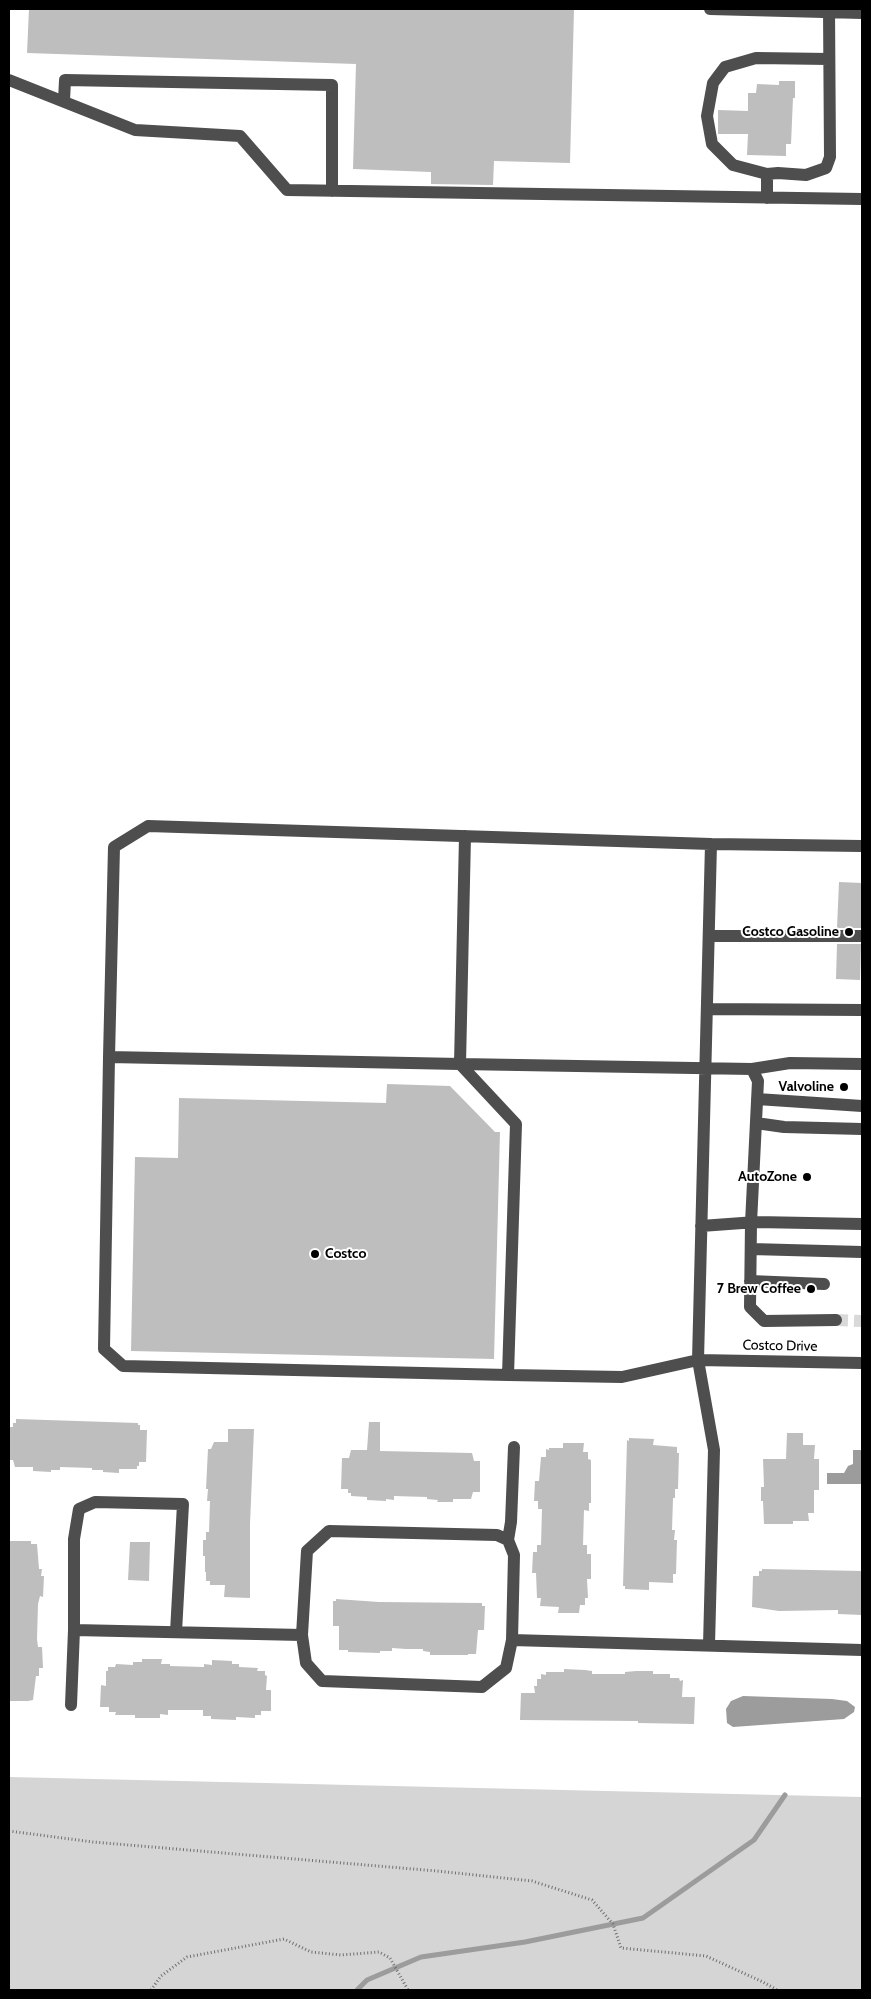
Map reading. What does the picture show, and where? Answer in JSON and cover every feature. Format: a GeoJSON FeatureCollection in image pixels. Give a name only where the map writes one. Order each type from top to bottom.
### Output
{"type":"FeatureCollection","features":[{"type":"Feature","properties":{"kind":"lane"},"geometry":{"type":"LineString","coordinates":[[710,9],[829,10],[862,13]]}},
{"type":"Feature","properties":{"kind":"lane"},"geometry":{"type":"LineString","coordinates":[[829,10],[830,157],[826,168],[806,175],[768,174],[733,165],[712,144],[708,116],[713,83],[725,67],[756,58],[829,59]]}},
{"type":"Feature","properties":{"kind":"lane"},"geometry":{"type":"LineString","coordinates":[[9,80],[135,130],[240,136],[287,190],[862,199]]}},
{"type":"Feature","properties":{"kind":"lane"},"geometry":{"type":"LineString","coordinates":[[64,101],[65,80],[332,85],[332,191]]}},
{"type":"Feature","properties":{"kind":"lane"},"geometry":{"type":"LineString","coordinates":[[767,198],[768,174]]}},
{"type":"Feature","properties":{"kind":"lane","name":"Costco Drive"},"geometry":{"type":"LineString","coordinates":[[465,836],[148,826],[114,847],[104,1349],[123,1366],[508,1375],[622,1376],[698,1360],[862,1363]]}},
{"type":"Feature","properties":{"kind":"lane"},"geometry":{"type":"LineString","coordinates":[[508,1375],[516,1124],[460,1064],[465,836],[711,844],[862,846]]}},
{"type":"Feature","properties":{"kind":"lane"},"geometry":{"type":"LineString","coordinates":[[709,1645],[714,1450],[698,1360],[711,844]]}},
{"type":"Feature","properties":{"kind":"lane"},"geometry":{"type":"LineString","coordinates":[[708,936],[862,936]]}},
{"type":"Feature","properties":{"kind":"lane"},"geometry":{"type":"LineString","coordinates":[[707,1010],[862,1010]]}},
{"type":"Feature","properties":{"kind":"lane"},"geometry":{"type":"LineString","coordinates":[[109,1058],[752,1069],[790,1063],[862,1064]]}},
{"type":"Feature","properties":{"kind":"lane"},"geometry":{"type":"LineString","coordinates":[[752,1069],[758,1081],[751,1222],[750,1307],[764,1321],[836,1320]]}},
{"type":"Feature","properties":{"kind":"lane"},"geometry":{"type":"LineString","coordinates":[[757,1099],[862,1106]]}},
{"type":"Feature","properties":{"kind":"lane"},"geometry":{"type":"LineString","coordinates":[[756,1123],[784,1127],[862,1129]]}},
{"type":"Feature","properties":{"kind":"lane"},"geometry":{"type":"LineString","coordinates":[[701,1226],[751,1222],[862,1224]]}},
{"type":"Feature","properties":{"kind":"lane"},"geometry":{"type":"LineString","coordinates":[[751,1248],[862,1252]]}},
{"type":"Feature","properties":{"kind":"lane"},"geometry":{"type":"LineString","coordinates":[[750,1281],[824,1284]]}},
{"type":"Feature","properties":{"kind":"lane"},"geometry":{"type":"LineString","coordinates":[[508,1540],[497,1535],[329,1531],[307,1551],[302,1636],[306,1663],[322,1682],[482,1687],[506,1668],[512,1640],[514,1555],[508,1540],[511,1522],[514,1446]]}},
{"type":"Feature","properties":{"kind":"lane"},"geometry":{"type":"LineString","coordinates":[[71,1705],[74,1630],[74,1539],[79,1509],[95,1502],[183,1504],[176,1632]]}},
{"type":"Feature","properties":{"kind":"lane"},"geometry":{"type":"LineString","coordinates":[[74,1630],[302,1636]]}},
{"type":"Feature","properties":{"kind":"lane"},"geometry":{"type":"LineString","coordinates":[[512,1640],[862,1650]]}},
{"type":"Feature","properties":{"kind":"path"},"geometry":{"type":"LineString","coordinates":[[9,1831],[93,1842],[427,1870],[532,1881],[592,1900],[614,1924],[622,1948],[706,1956],[763,1982],[776,1990]]}},
{"type":"Feature","properties":{"kind":"path"},"geometry":{"type":"LineString","coordinates":[[151,1990],[161,1976],[186,1958],[284,1939],[311,1952],[340,1955],[379,1952],[390,1958],[408,1990]]}},
{"type":"Feature","properties":{"kind":"shaded area"},"geometry":{"type":"Polygon","coordinates":[[[853,1450],[862,1450],[862,1484],[827,1484],[827,1473],[844,1473],[848,1466],[853,1464],[853,1450]]]}},
{"type":"Feature","properties":{"kind":"shaded area"},"geometry":{"type":"Polygon","coordinates":[[[743,1696],[832,1699],[847,1701],[855,1707],[854,1712],[844,1719],[733,1727],[727,1723],[726,1709],[731,1701],[743,1696]]]}},
{"type":"Feature","properties":{"kind":"shaded area"},"geometry":{"type":"Polygon","coordinates":[[[9,1777],[862,1797],[862,1990],[9,1990],[9,1777]]]}},
{"type":"Feature","properties":{"kind":"building"},"geometry":{"type":"Polygon","coordinates":[[[29,9],[574,9],[570,163],[494,161],[493,185],[431,184],[431,172],[353,169],[356,64],[27,53],[29,9]]]}},
{"type":"Feature","properties":{"kind":"building"},"geometry":{"type":"Polygon","coordinates":[[[779,81],[795,81],[791,144],[786,144],[786,156],[747,155],[748,134],[718,134],[718,110],[748,111],[748,93],[756,93],[757,84],[779,85],[779,81]]]}},
{"type":"Feature","properties":{"kind":"building"},"geometry":{"type":"Polygon","coordinates":[[[839,882],[862,883],[861,928],[837,928],[839,882]]]}},
{"type":"Feature","properties":{"kind":"building"},"geometry":{"type":"Polygon","coordinates":[[[837,944],[861,944],[860,980],[836,979],[837,944]]]}},
{"type":"Feature","properties":{"kind":"building","name":"Costco"},"geometry":{"type":"Polygon","coordinates":[[[387,1084],[450,1086],[495,1132],[500,1132],[494,1359],[131,1351],[135,1157],[178,1158],[179,1098],[386,1103],[387,1084]]]}},
{"type":"Feature","properties":{"kind":"building"},"geometry":{"type":"Polygon","coordinates":[[[16,1419],[138,1423],[140,1430],[147,1430],[146,1462],[139,1462],[137,1469],[119,1469],[119,1473],[92,1470],[92,1468],[60,1467],[60,1470],[51,1470],[51,1472],[33,1471],[33,1467],[15,1467],[13,1460],[9,1460],[9,1427],[13,1427],[16,1419]]]}},
{"type":"Feature","properties":{"kind":"building"},"geometry":{"type":"Polygon","coordinates":[[[369,1422],[380,1422],[380,1451],[472,1453],[474,1461],[480,1461],[480,1492],[473,1492],[471,1499],[453,1499],[453,1502],[437,1502],[438,1500],[427,1499],[427,1497],[394,1496],[394,1500],[386,1499],[386,1501],[367,1500],[367,1497],[351,1496],[351,1493],[348,1493],[348,1489],[341,1489],[342,1458],[349,1458],[351,1450],[367,1450],[369,1422]]]}},
{"type":"Feature","properties":{"kind":"building"},"geometry":{"type":"Polygon","coordinates":[[[228,1429],[254,1429],[250,1524],[250,1598],[224,1597],[225,1585],[210,1585],[210,1581],[206,1581],[203,1540],[206,1540],[206,1532],[209,1532],[210,1501],[207,1501],[208,1489],[206,1489],[208,1449],[211,1449],[214,1442],[228,1442],[228,1429]]]}},
{"type":"Feature","properties":{"kind":"building"},"geometry":{"type":"Polygon","coordinates":[[[787,1433],[803,1433],[803,1445],[815,1445],[814,1459],[819,1459],[819,1490],[814,1490],[814,1513],[808,1513],[809,1521],[793,1521],[793,1524],[764,1524],[763,1501],[761,1501],[761,1487],[764,1487],[763,1459],[786,1459],[787,1433]]]}},
{"type":"Feature","properties":{"kind":"building"},"geometry":{"type":"Polygon","coordinates":[[[629,1438],[654,1439],[653,1445],[677,1447],[677,1453],[679,1453],[678,1489],[675,1489],[675,1498],[673,1498],[672,1530],[675,1530],[674,1540],[677,1540],[676,1574],[673,1574],[673,1583],[649,1582],[649,1590],[625,1589],[625,1586],[623,1586],[627,1440],[629,1441],[629,1438]]]}},
{"type":"Feature","properties":{"kind":"building"},"geometry":{"type":"Polygon","coordinates":[[[563,1443],[584,1443],[583,1452],[588,1452],[588,1459],[591,1460],[591,1503],[589,1503],[589,1511],[584,1510],[583,1545],[587,1545],[587,1554],[591,1554],[591,1579],[587,1579],[588,1598],[585,1598],[585,1605],[580,1605],[579,1613],[558,1613],[559,1607],[540,1606],[541,1598],[537,1598],[536,1573],[532,1573],[533,1552],[537,1552],[537,1545],[541,1545],[542,1509],[538,1509],[538,1501],[534,1501],[535,1481],[539,1481],[541,1457],[546,1457],[546,1449],[563,1448],[563,1443]]]}},
{"type":"Feature","properties":{"kind":"building"},"geometry":{"type":"Polygon","coordinates":[[[9,1541],[31,1541],[31,1544],[37,1544],[39,1569],[42,1569],[41,1576],[44,1576],[43,1597],[40,1596],[38,1604],[37,1639],[38,1647],[42,1647],[43,1668],[39,1668],[39,1676],[36,1676],[33,1700],[28,1701],[9,1701],[9,1541]]]}},
{"type":"Feature","properties":{"kind":"building"},"geometry":{"type":"Polygon","coordinates":[[[130,1542],[150,1542],[149,1581],[128,1580],[130,1542]]]}},
{"type":"Feature","properties":{"kind":"building"},"geometry":{"type":"Polygon","coordinates":[[[762,1569],[862,1571],[862,1615],[838,1614],[838,1610],[779,1611],[752,1607],[753,1576],[759,1576],[759,1571],[762,1571],[762,1569]]]}},
{"type":"Feature","properties":{"kind":"building"},"geometry":{"type":"Polygon","coordinates":[[[336,1599],[379,1602],[482,1603],[482,1606],[485,1606],[484,1630],[478,1630],[476,1654],[430,1655],[430,1652],[423,1651],[423,1649],[392,1648],[392,1651],[380,1651],[380,1653],[348,1652],[348,1650],[339,1650],[339,1626],[333,1626],[333,1601],[336,1601],[336,1599]]]}},
{"type":"Feature","properties":{"kind":"building"},"geometry":{"type":"Polygon","coordinates":[[[142,1659],[162,1659],[161,1664],[170,1664],[170,1666],[204,1667],[204,1664],[212,1665],[212,1660],[232,1661],[232,1664],[239,1664],[239,1667],[258,1668],[257,1671],[265,1671],[267,1676],[266,1690],[271,1690],[271,1711],[261,1711],[261,1715],[255,1715],[255,1718],[236,1717],[236,1720],[211,1719],[211,1716],[203,1716],[203,1710],[168,1710],[168,1715],[160,1714],[160,1718],[135,1718],[135,1715],[115,1715],[116,1712],[109,1712],[109,1707],[100,1707],[101,1685],[106,1686],[106,1671],[108,1671],[108,1667],[115,1667],[116,1664],[133,1665],[133,1662],[142,1662],[142,1659]]]}},
{"type":"Feature","properties":{"kind":"building"},"geometry":{"type":"Polygon","coordinates":[[[564,1669],[592,1671],[592,1674],[625,1674],[625,1672],[653,1671],[653,1674],[670,1674],[670,1678],[683,1680],[682,1697],[695,1697],[694,1724],[638,1723],[638,1721],[520,1720],[521,1693],[535,1693],[534,1686],[537,1686],[537,1679],[541,1679],[541,1674],[546,1675],[546,1672],[564,1672],[564,1669]]]}},
{"type":"Feature","properties":{"kind":"waterway"},"geometry":{"type":"LineString","coordinates":[[357,1990],[367,1980],[421,1957],[525,1942],[643,1918],[754,1840],[785,1795]]}},
{"type":"Feature","properties":{"kind":"tunnel"},"geometry":{"type":"LineString","coordinates":[[836,1320],[862,1321]]}},
{"type":"Feature","properties":{"kind":"place","name":"Costco Gasoline"},"geometry":{"type":"Point","coordinates":[849,932]}},
{"type":"Feature","properties":{"kind":"place","name":"Valvoline"},"geometry":{"type":"Point","coordinates":[844,1087]}},
{"type":"Feature","properties":{"kind":"place","name":"AutoZone"},"geometry":{"type":"Point","coordinates":[807,1177]}},
{"type":"Feature","properties":{"kind":"place","name":"Costco"},"geometry":{"type":"Point","coordinates":[315,1254]}},
{"type":"Feature","properties":{"kind":"place","name":"7 Brew Coffee"},"geometry":{"type":"Point","coordinates":[811,1289]}}]}
